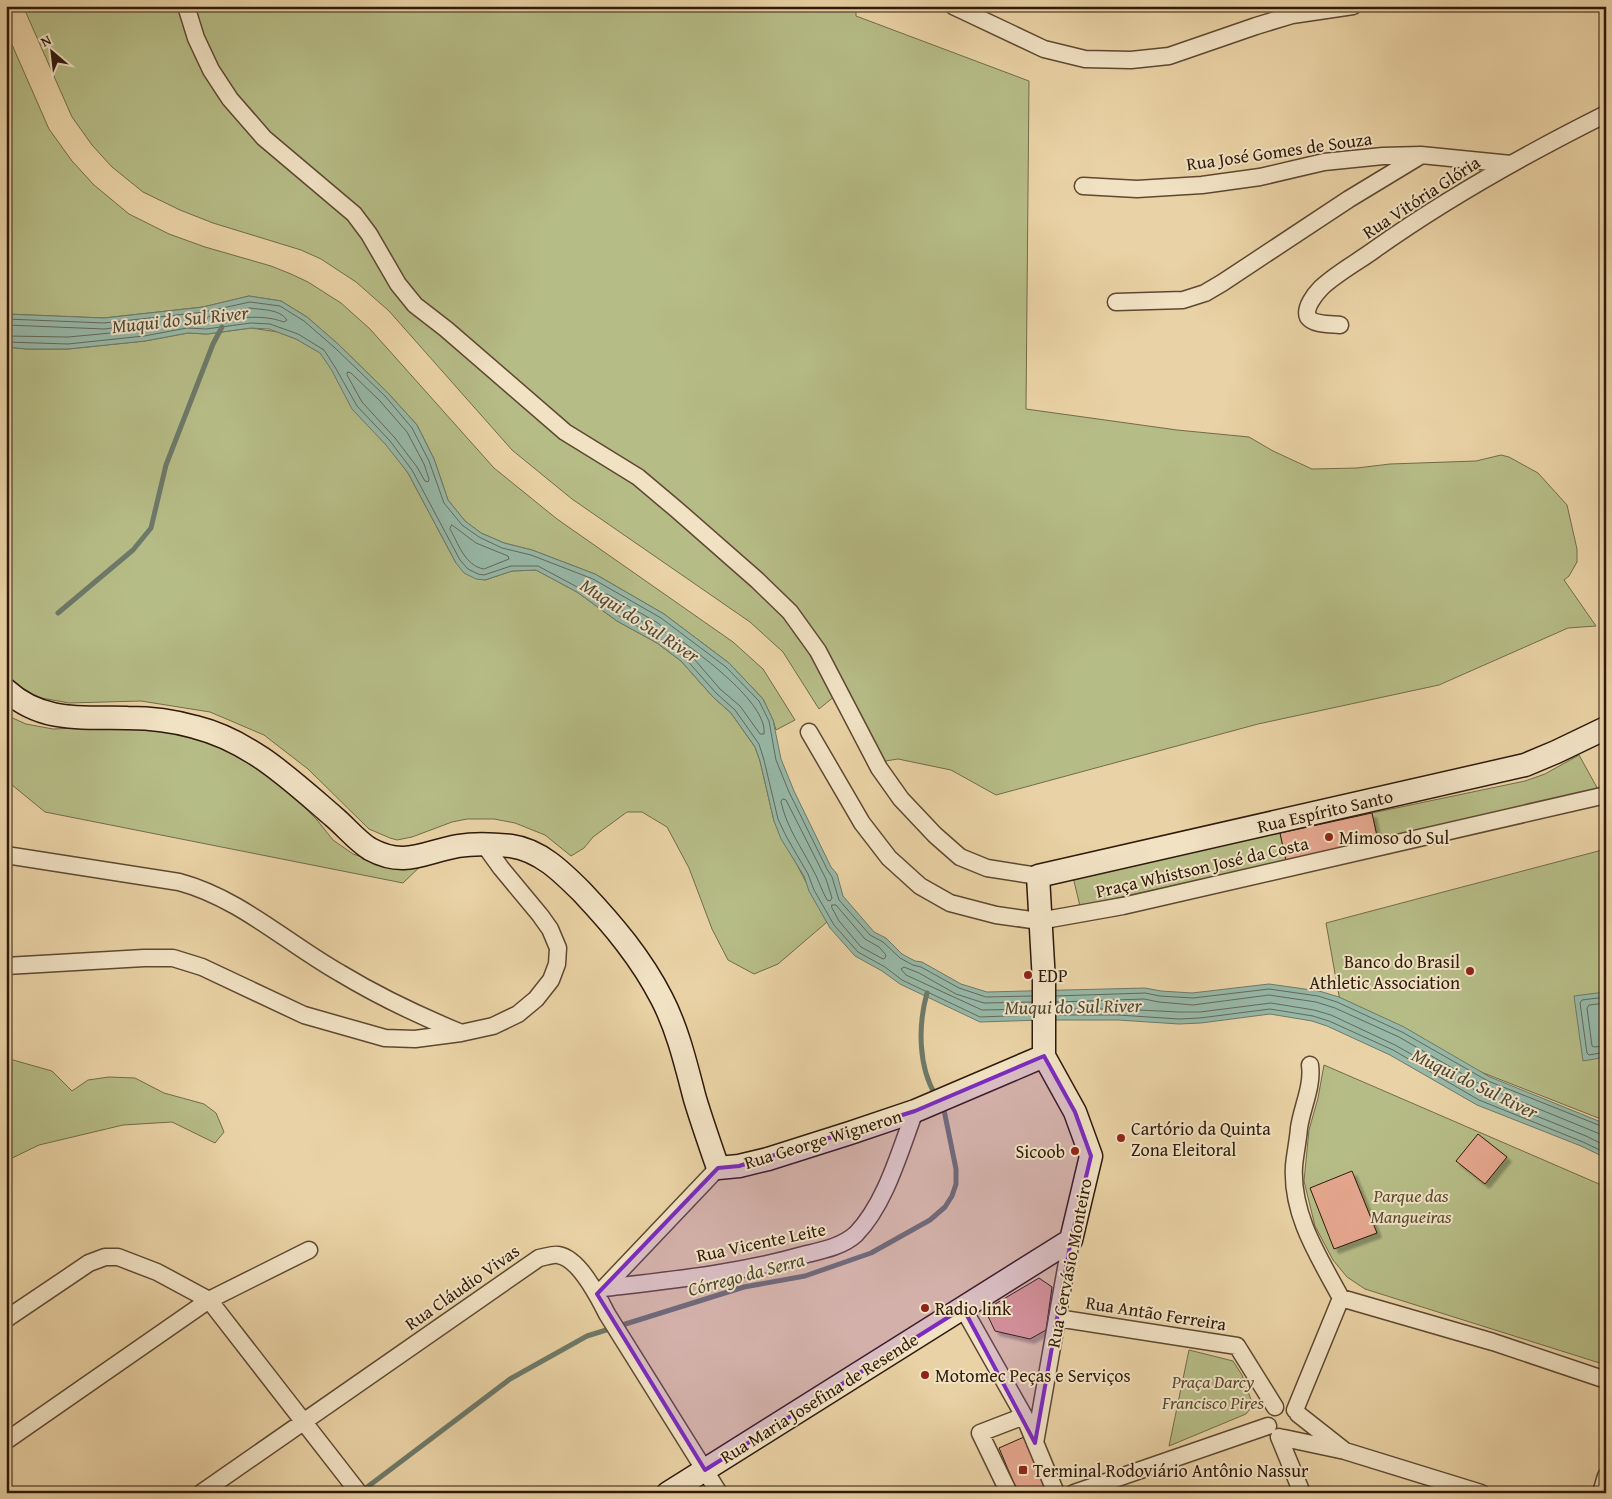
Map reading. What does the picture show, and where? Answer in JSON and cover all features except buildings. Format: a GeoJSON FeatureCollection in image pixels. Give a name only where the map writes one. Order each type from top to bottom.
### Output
{"type":"FeatureCollection","features":[{"type":"Feature","properties":{"kind":"main road"},"geometry":{"type":"LineString","coordinates":[[6,690],[27,706],[52,715],[86,718],[132,718],[181,723],[212,731],[244,746],[281,771],[368,848],[388,856],[406,859],[457,846],[483,843],[521,848],[546,860],[572,882],[613,924],[637,957],[662,1000],[678,1036],[697,1105],[718,1168]]}},
{"type":"Feature","properties":{"kind":"main road","name":"Rua Espírito Santo"},"geometry":{"type":"LineString","coordinates":[[1038,876],[1516,767],[1556,752],[1606,728]]}},
{"type":"Feature","properties":{"kind":"main road"},"geometry":{"type":"LineString","coordinates":[[1038,876],[1044,982],[1044,1056]]}},
{"type":"Feature","properties":{"kind":"main road","name":"Rua George Wigneron"},"geometry":{"type":"LineString","coordinates":[[718,1168],[739,1166],[768,1159],[921,1108],[1044,1056]]}},
{"type":"Feature","properties":{"kind":"main road","name":"Rua Gervásio Monteiro"},"geometry":{"type":"LineString","coordinates":[[1044,1056],[1075,1112],[1091,1156],[1071,1240]]}},
{"type":"Feature","properties":{"kind":"main road","name":"Rua Maria Josefina de Resende"},"geometry":{"type":"LineString","coordinates":[[668,1493],[1071,1240]]}},
{"type":"Feature","properties":{"kind":"street"},"geometry":{"type":"LineString","coordinates":[[186,6],[196,38],[211,70],[230,99],[264,138],[354,214],[369,234],[398,284],[415,305],[565,432],[638,477],[676,508],[790,612],[818,651],[878,768],[901,799],[935,835],[960,857],[987,868],[1038,876]]}},
{"type":"Feature","properties":{"kind":"street"},"geometry":{"type":"LineString","coordinates":[[953,6],[1044,49],[1085,59],[1130,60],[1169,56],[1292,15],[1353,6]]}},
{"type":"Feature","properties":{"kind":"street","name":"Rua Vitória Glória"},"geometry":{"type":"LineString","coordinates":[[1340,325],[1316,322],[1310,320],[1307,315],[1308,307],[1321,288],[1394,236],[1511,164],[1606,114]]}},
{"type":"Feature","properties":{"kind":"street"},"geometry":{"type":"LineString","coordinates":[[1116,302],[1183,300],[1205,293],[1349,198],[1421,155]]}},
{"type":"Feature","properties":{"kind":"street","name":"Rua José Gomes de Souza"},"geometry":{"type":"LineString","coordinates":[[1083,186],[1137,189],[1202,185],[1260,176],[1324,162],[1383,156],[1421,155],[1511,164]]}},
{"type":"Feature","properties":{"kind":"street","name":"Praça Whistson José da Costa"},"geometry":{"type":"LineString","coordinates":[[809,732],[862,823],[889,858],[920,886],[950,903],[996,915],[1040,921],[1123,906],[1606,795]]}},
{"type":"Feature","properties":{"kind":"street"},"geometry":{"type":"LineString","coordinates":[[6,966],[173,958],[202,967],[304,1015],[385,1038],[415,1039],[461,1033],[493,1026],[518,1014],[536,999],[550,980],[557,964],[558,948],[550,929],[483,843]]}},
{"type":"Feature","properties":{"kind":"street"},"geometry":{"type":"LineString","coordinates":[[6,855],[179,882],[197,887],[237,907],[340,973],[416,1014],[461,1033]]}},
{"type":"Feature","properties":{"kind":"street"},"geometry":{"type":"LineString","coordinates":[[1310,1065],[1312,1076],[1301,1119],[1294,1168],[1297,1204],[1308,1238],[1341,1298],[1493,1342],[1606,1380]]}},
{"type":"Feature","properties":{"kind":"street","name":"Rua Vicente Leite"},"geometry":{"type":"LineString","coordinates":[[600,1291],[777,1263],[838,1246],[855,1235],[881,1197],[921,1108]]}},
{"type":"Feature","properties":{"kind":"street"},"geometry":{"type":"LineString","coordinates":[[600,1291],[718,1168]]}},
{"type":"Feature","properties":{"kind":"street","name":"Rua Gervásio Monteiro"},"geometry":{"type":"LineString","coordinates":[[1035,1443],[1071,1240]]}},
{"type":"Feature","properties":{"kind":"street"},"geometry":{"type":"LineString","coordinates":[[6,1441],[209,1300],[309,1250]]}},
{"type":"Feature","properties":{"kind":"street","name":"Rua Cláudio Vivas"},"geometry":{"type":"LineString","coordinates":[[201,1493],[539,1258],[557,1254],[570,1259],[600,1291],[607,1314],[719,1493]]}},
{"type":"Feature","properties":{"kind":"street"},"geometry":{"type":"LineString","coordinates":[[6,1319],[88,1263],[105,1257],[118,1257],[157,1272],[209,1300],[355,1488]]}},
{"type":"Feature","properties":{"kind":"street"},"geometry":{"type":"LineString","coordinates":[[1074,1493],[1277,1434],[1294,1434],[1300,1425],[1297,1412],[1341,1298]]}},
{"type":"Feature","properties":{"kind":"street"},"geometry":{"type":"LineString","coordinates":[[963,1308],[1024,1416],[1056,1493]]}},
{"type":"Feature","properties":{"kind":"street","name":"Rua Antão Ferreira"},"geometry":{"type":"LineString","coordinates":[[1057,1318],[1237,1346],[1275,1407]]}},
{"type":"Feature","properties":{"kind":"street"},"geometry":{"type":"LineString","coordinates":[[1302,1493],[1268,1416],[1275,1407],[1286,1405],[1345,1451]]}},
{"type":"Feature","properties":{"kind":"street"},"geometry":{"type":"LineString","coordinates":[[1009,1493],[980,1433],[1024,1416]]}},
{"type":"Feature","properties":{"kind":"street"},"geometry":{"type":"LineString","coordinates":[[1277,1434],[1345,1451],[1481,1493]]}},
{"type":"Feature","properties":{"kind":"street"},"geometry":{"type":"LineString","coordinates":[[1601,1493],[1606,1476]]}},
{"type":"Feature","properties":{"kind":"highlighted area"},"geometry":{"type":"Polygon","coordinates":[[[1044,1056],[1075,1112],[1091,1156],[1071,1240],[1035,1443],[963,1308],[705,1470],[597,1294],[718,1168],[739,1166],[915,1111],[1044,1056]]]}},
{"type":"Feature","properties":{"kind":"green space"},"geometry":{"type":"Polygon","coordinates":[[[23,6],[856,6],[856,16],[1029,81],[1026,409],[1177,430],[1249,437],[1273,451],[1312,469],[1476,461],[1501,455],[1509,457],[1538,473],[1567,505],[1577,549],[1577,562],[1569,576],[1564,580],[1596,626],[1568,628],[1439,685],[1258,724],[996,795],[951,770],[898,759],[873,763],[841,691],[819,709],[783,652],[750,622],[572,499],[512,450],[389,311],[356,282],[321,259],[301,250],[213,223],[180,210],[143,192],[112,167],[92,145],[72,117],[23,6]]]}},
{"type":"Feature","properties":{"kind":"green space"},"geometry":{"type":"Polygon","coordinates":[[[6,31],[49,129],[72,161],[94,185],[129,214],[169,234],[291,274],[308,282],[341,303],[370,329],[494,468],[557,519],[733,642],[763,669],[795,720],[776,730],[763,699],[729,663],[664,614],[595,574],[532,550],[504,543],[481,533],[465,521],[448,500],[434,459],[417,425],[388,393],[338,344],[307,317],[281,301],[249,296],[203,307],[104,318],[6,314],[6,31]]]}},
{"type":"Feature","properties":{"kind":"green space"},"geometry":{"type":"Polygon","coordinates":[[[251,328],[278,332],[296,339],[321,353],[408,473],[456,563],[485,580],[512,571],[536,570],[577,592],[617,621],[657,643],[681,661],[713,697],[731,713],[755,747],[774,821],[827,922],[778,964],[754,974],[728,960],[712,929],[689,868],[667,827],[642,812],[627,812],[593,837],[584,848],[571,856],[545,835],[515,823],[494,819],[467,819],[452,822],[412,837],[397,840],[369,829],[308,769],[264,735],[210,712],[141,701],[69,703],[36,697],[18,689],[6,675],[6,347],[68,349],[145,341],[188,333],[207,334],[251,328]]]}},
{"type":"Feature","properties":{"kind":"green space"},"geometry":{"type":"Polygon","coordinates":[[[6,715],[26,724],[53,729],[122,726],[159,728],[224,745],[285,787],[317,820],[333,840],[353,854],[377,862],[428,859],[403,883],[45,812],[6,780],[6,715]]]}},
{"type":"Feature","properties":{"kind":"green space"},"geometry":{"type":"Polygon","coordinates":[[[1579,755],[1600,793],[1378,841],[1372,813],[1525,781],[1545,774],[1579,755]]]}},
{"type":"Feature","properties":{"kind":"green space"},"geometry":{"type":"Polygon","coordinates":[[[1280,833],[1286,861],[1080,906],[1073,877],[1280,833]]]}},
{"type":"Feature","properties":{"kind":"green space","name":"Banco do Brasil Athletic Association"},"geometry":{"type":"Polygon","coordinates":[[[1606,849],[1606,1121],[1343,1018],[1326,923],[1606,849]]]}},
{"type":"Feature","properties":{"kind":"green space"},"geometry":{"type":"Polygon","coordinates":[[[6,1058],[52,1071],[72,1091],[88,1080],[109,1077],[135,1078],[164,1093],[204,1104],[216,1113],[224,1132],[215,1143],[172,1122],[123,1125],[39,1145],[6,1161],[6,1058]]]}},
{"type":"Feature","properties":{"kind":"green space","name":"Parque das Mangueiras"},"geometry":{"type":"Polygon","coordinates":[[[1324,1065],[1606,1187],[1606,1365],[1365,1289],[1347,1277],[1333,1260],[1315,1226],[1304,1181],[1309,1130],[1318,1098],[1324,1065]]]}},
{"type":"Feature","properties":{"kind":"green space","name":"Praça Darcy Francisco Pires"},"geometry":{"type":"Polygon","coordinates":[[[1189,1350],[1233,1361],[1242,1375],[1253,1405],[1246,1414],[1169,1446],[1189,1350]]]}},
{"type":"Feature","properties":{"kind":"water","name":"Muqui do Sul River"},"geometry":{"type":"Polygon","coordinates":[[[249,296],[281,301],[307,317],[338,344],[388,393],[417,425],[434,459],[448,500],[465,521],[481,533],[504,543],[532,550],[595,574],[664,614],[729,663],[763,699],[773,720],[781,759],[794,791],[831,867],[837,874],[843,896],[874,932],[886,938],[902,954],[915,961],[922,962],[961,984],[987,992],[1145,988],[1192,993],[1269,984],[1319,991],[1339,997],[1404,1027],[1490,1077],[1606,1124],[1606,1158],[1581,1146],[1477,1105],[1390,1055],[1312,1021],[1270,1014],[1179,1024],[1118,1020],[980,1022],[900,984],[882,971],[855,956],[830,928],[809,891],[804,876],[781,839],[774,821],[755,747],[731,713],[713,697],[681,661],[657,643],[617,621],[577,592],[536,570],[512,571],[485,580],[476,579],[464,573],[456,563],[408,473],[386,445],[352,409],[331,369],[320,353],[296,339],[269,329],[251,328],[207,334],[188,333],[145,341],[68,349],[6,347],[6,314],[104,318],[203,307],[249,296]]]}},
{"type":"Feature","properties":{"kind":"water"},"geometry":{"type":"Polygon","coordinates":[[[1605,992],[1606,1057],[1583,1061],[1574,996],[1605,992]]]}},
{"type":"Feature","properties":{"kind":"waterway","name":"Muqui do Sul River"},"geometry":{"type":"LineString","coordinates":[[58,613],[133,550],[151,528],[166,465],[213,344],[222,327]]}},
{"type":"Feature","properties":{"kind":"waterway","name":"Córrego da Serra"},"geometry":{"type":"LineString","coordinates":[[927,993],[922,1019],[921,1046],[926,1072],[936,1096]]}},
{"type":"Feature","properties":{"kind":"waterway","name":"Córrego da Serra"},"geometry":{"type":"LineString","coordinates":[[362,1491],[510,1379],[587,1336],[744,1287],[805,1276],[871,1253],[930,1220],[945,1207],[952,1196],[956,1184],[956,1169],[942,1106]]}},
{"type":"Feature","properties":{"kind":"place","name":"Mimoso do Sul"},"geometry":{"type":"Point","coordinates":[1329,837]}},
{"type":"Feature","properties":{"kind":"place","name":"Banco do Brasil Athletic Association"},"geometry":{"type":"Point","coordinates":[1470,971]}},
{"type":"Feature","properties":{"kind":"place","name":"EDP"},"geometry":{"type":"Point","coordinates":[1028,975]}},
{"type":"Feature","properties":{"kind":"place","name":"Cartório da Quinta Zona Eleitoral"},"geometry":{"type":"Point","coordinates":[1121,1138]}},
{"type":"Feature","properties":{"kind":"place","name":"Sicoob"},"geometry":{"type":"Point","coordinates":[1075,1151]}},
{"type":"Feature","properties":{"kind":"place","name":"Radio link"},"geometry":{"type":"Point","coordinates":[925,1308]}},
{"type":"Feature","properties":{"kind":"place","name":"Motomec Peças e Serviços"},"geometry":{"type":"Point","coordinates":[925,1375]}},
{"type":"Feature","properties":{"kind":"place","name":"Terminal Rodoviário Antônio Nassur"},"geometry":{"type":"Point","coordinates":[1023,1470]}}]}
